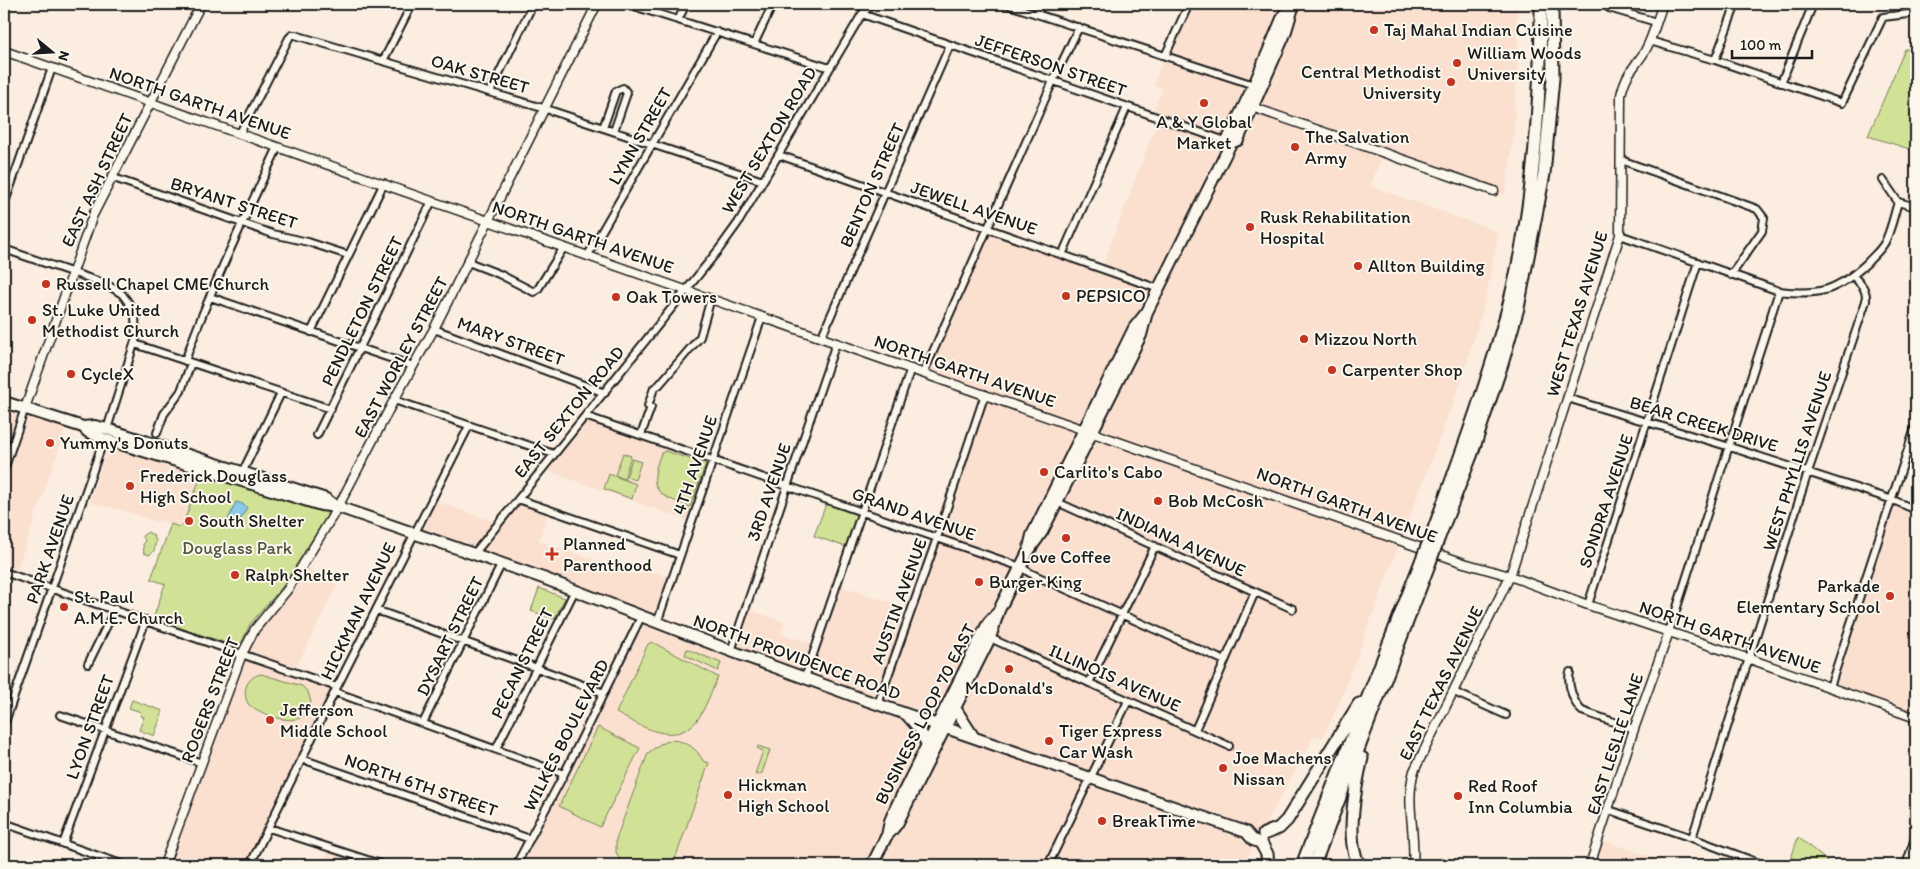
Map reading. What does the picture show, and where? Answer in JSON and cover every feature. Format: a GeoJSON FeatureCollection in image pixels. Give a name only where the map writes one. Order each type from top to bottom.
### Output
{"type":"FeatureCollection","features":[{"type":"Feature","properties":{"kind":"highway"},"geometry":{"type":"LineString","coordinates":[[1314,865],[1377,703],[1435,536],[1492,363],[1508,307],[1524,232],[1535,146],[1540,80],[1541,4]]}},
{"type":"Feature","properties":{"kind":"highway"},"geometry":{"type":"LineString","coordinates":[[1435,536],[1471,456],[1502,364],[1518,308],[1544,174],[1553,78],[1552,4]]}},
{"type":"Feature","properties":{"kind":"highway"},"geometry":{"type":"LineString","coordinates":[[1302,865],[1374,682],[1426,561]]}},
{"type":"Feature","properties":{"kind":"highway"},"geometry":{"type":"LineString","coordinates":[[1268,865],[1263,838],[1279,828],[1287,820],[1374,682]]}},
{"type":"Feature","properties":{"kind":"highway"},"geometry":{"type":"LineString","coordinates":[[1360,865],[1354,856],[1352,843],[1354,802],[1359,770],[1377,703]]}},
{"type":"Feature","properties":{"kind":"main road"},"geometry":{"type":"LineString","coordinates":[[1249,106],[1254,85],[1284,14],[1293,5]]}},
{"type":"Feature","properties":{"kind":"main road"},"geometry":{"type":"LineString","coordinates":[[1089,429],[1134,328],[1147,312],[1159,289],[1231,143],[1229,137],[1249,106],[1285,34],[1293,5]]}},
{"type":"Feature","properties":{"kind":"main road","name":"NORTH PROVIDENCE ROAD"},"geometry":{"type":"LineString","coordinates":[[4,402],[86,429],[95,426],[106,434],[502,563],[730,651],[1091,779],[1246,832],[1256,831],[1263,838]]}},
{"type":"Feature","properties":{"kind":"main road","name":"BUSINESS LOOP 70 EAST"},"geometry":{"type":"LineString","coordinates":[[872,865],[886,837],[896,807],[927,745],[955,708],[990,638],[999,610],[1029,549],[1039,537],[1057,502],[1089,429]]}},
{"type":"Feature","properties":{"kind":"main road","name":"BUSINESS LOOP 70 EAST"},"geometry":{"type":"LineString","coordinates":[[1029,549],[1032,535],[1089,429]]}},
{"type":"Feature","properties":{"kind":"main road","name":"NORTH PROVIDENCE ROAD"},"geometry":{"type":"LineString","coordinates":[[106,434],[107,436],[133,437],[326,499],[338,508]]}},
{"type":"Feature","properties":{"kind":"main road","name":"BUSINESS LOOP 70 EAST"},"geometry":{"type":"LineString","coordinates":[[886,837],[897,824],[988,623],[999,610]]}},
{"type":"Feature","properties":{"kind":"main road"},"geometry":{"type":"LineString","coordinates":[[955,708],[974,737]]}},
{"type":"Feature","properties":{"kind":"main road"},"geometry":{"type":"LineString","coordinates":[[906,714],[920,730],[927,745]]}},
{"type":"Feature","properties":{"kind":"street","name":"EAST ASH STREET"},"geometry":{"type":"LineString","coordinates":[[4,470],[93,215],[201,4]]}},
{"type":"Feature","properties":{"kind":"street"},"geometry":{"type":"LineString","coordinates":[[383,60],[412,4]]}},
{"type":"Feature","properties":{"kind":"street"},"geometry":{"type":"LineString","coordinates":[[490,92],[533,4]]}},
{"type":"Feature","properties":{"kind":"street","name":"EAST WORLEY STREET"},"geometry":{"type":"LineString","coordinates":[[338,508],[394,400],[434,329],[597,4]]}},
{"type":"Feature","properties":{"kind":"street"},"geometry":{"type":"LineString","coordinates":[[626,4],[830,68]]}},
{"type":"Feature","properties":{"kind":"street"},"geometry":{"type":"LineString","coordinates":[[678,20],[686,4]]}},
{"type":"Feature","properties":{"kind":"street"},"geometry":{"type":"LineString","coordinates":[[754,44],[773,4]]}},
{"type":"Feature","properties":{"kind":"street","name":"WEST SEXTON ROAD"},"geometry":{"type":"LineString","coordinates":[[688,290],[738,223],[862,14],[872,4]]}},
{"type":"Feature","properties":{"kind":"street"},"geometry":{"type":"LineString","coordinates":[[1006,4],[1254,85]]}},
{"type":"Feature","properties":{"kind":"street"},"geometry":{"type":"LineString","coordinates":[[1036,14],[1042,4]]}},
{"type":"Feature","properties":{"kind":"street"},"geometry":{"type":"LineString","coordinates":[[1609,4],[1609,8],[1656,22]]}},
{"type":"Feature","properties":{"kind":"street","name":"WEST TEXAS AVENUE"},"geometry":{"type":"LineString","coordinates":[[1510,576],[1620,235],[1620,95],[1630,70],[1645,51],[1650,41],[1663,4]]}},
{"type":"Feature","properties":{"kind":"street"},"geometry":{"type":"LineString","coordinates":[[1715,60],[1736,4]]}},
{"type":"Feature","properties":{"kind":"street"},"geometry":{"type":"LineString","coordinates":[[1781,83],[1813,4]]}},
{"type":"Feature","properties":{"kind":"street"},"geometry":{"type":"LineString","coordinates":[[1165,56],[1187,6]]}},
{"type":"Feature","properties":{"kind":"street"},"geometry":{"type":"LineString","coordinates":[[1650,41],[1715,60],[1842,103],[1883,17],[1916,13]]}},
{"type":"Feature","properties":{"kind":"street","name":"JEFFERSON STREET"},"geometry":{"type":"LineString","coordinates":[[862,14],[1231,143]]}},
{"type":"Feature","properties":{"kind":"street"},"geometry":{"type":"LineString","coordinates":[[924,372],[1053,81],[1079,27]]}},
{"type":"Feature","properties":{"kind":"street","name":"LYNN STREET"},"geometry":{"type":"LineString","coordinates":[[588,255],[654,144],[717,32]]}},
{"type":"Feature","properties":{"kind":"street","name":"OAK STREET"},"geometry":{"type":"LineString","coordinates":[[240,133],[292,35],[546,108],[763,181]]}},
{"type":"Feature","properties":{"kind":"street","name":"BENTON STREET"},"geometry":{"type":"LineString","coordinates":[[821,338],[950,45]]}},
{"type":"Feature","properties":{"kind":"street","name":"NORTH GARTH AVENUE"},"geometry":{"type":"LineString","coordinates":[[4,51],[490,220],[821,338],[1089,429],[1464,563],[1510,576],[1588,605],[1750,659],[1916,718]]}},
{"type":"Feature","properties":{"kind":"street"},"geometry":{"type":"LineString","coordinates":[[4,205],[52,68]]}},
{"type":"Feature","properties":{"kind":"street"},"geometry":{"type":"LineString","coordinates":[[603,128],[616,91],[622,88],[627,93],[614,131]]}},
{"type":"Feature","properties":{"kind":"street"},"geometry":{"type":"LineString","coordinates":[[1249,106],[1494,191]]}},
{"type":"Feature","properties":{"kind":"street"},"geometry":{"type":"LineString","coordinates":[[1062,255],[1127,108]]}},
{"type":"Feature","properties":{"kind":"street"},"geometry":{"type":"LineString","coordinates":[[157,433],[164,414],[181,390],[188,362],[210,297],[241,224],[278,147]]}},
{"type":"Feature","properties":{"kind":"street","name":"JEWELL AVENUE"},"geometry":{"type":"LineString","coordinates":[[779,155],[884,194],[1159,289]]}},
{"type":"Feature","properties":{"kind":"street"},"geometry":{"type":"LineString","coordinates":[[1621,160],[1757,209],[1764,218],[1762,231],[1730,275]]}},
{"type":"Feature","properties":{"kind":"street","name":"BRYANT STREET"},"geometry":{"type":"LineString","coordinates":[[111,177],[241,224],[348,255]]}},
{"type":"Feature","properties":{"kind":"street"},"geometry":{"type":"LineString","coordinates":[[1883,180],[1898,202],[1916,207]]}},
{"type":"Feature","properties":{"kind":"street"},"geometry":{"type":"LineString","coordinates":[[311,332],[384,183]]}},
{"type":"Feature","properties":{"kind":"street","name":"PENDLETON STREET"},"geometry":{"type":"LineString","coordinates":[[317,435],[432,200]]}},
{"type":"Feature","properties":{"kind":"street"},"geometry":{"type":"LineString","coordinates":[[1620,235],[1779,291],[1804,294],[1826,291],[1853,276],[1884,244],[1898,202]]}},
{"type":"Feature","properties":{"kind":"street"},"geometry":{"type":"LineString","coordinates":[[468,262],[499,274],[534,292],[538,289],[564,247]]}},
{"type":"Feature","properties":{"kind":"street","name":"PARK AVENUE"},"geometry":{"type":"LineString","coordinates":[[4,248],[106,284],[122,294],[135,315],[136,326],[135,344],[106,434],[4,725]]}},
{"type":"Feature","properties":{"kind":"street","name":"SONDRA AVENUE"},"geometry":{"type":"LineString","coordinates":[[1588,605],[1698,262]]}},
{"type":"Feature","properties":{"kind":"street","name":"WEST PHYLLIS AVENUE"},"geometry":{"type":"LineString","coordinates":[[1692,838],[1808,472],[1866,301],[1866,292],[1853,276]]}},
{"type":"Feature","properties":{"kind":"street","name":"EAST SEXTON ROAD"},"geometry":{"type":"LineString","coordinates":[[474,554],[688,290]]}},
{"type":"Feature","properties":{"kind":"street"},"geometry":{"type":"LineString","coordinates":[[1669,632],[1779,291]]}},
{"type":"Feature","properties":{"kind":"street"},"geometry":{"type":"LineString","coordinates":[[210,297],[413,366]]}},
{"type":"Feature","properties":{"kind":"street"},"geometry":{"type":"LineString","coordinates":[[641,436],[651,407],[648,406],[654,388],[659,385],[700,337],[711,298]]}},
{"type":"Feature","properties":{"kind":"street","name":"4TH AVENUE"},"geometry":{"type":"LineString","coordinates":[[657,623],[762,317]]}},
{"type":"Feature","properties":{"kind":"street","name":"MARY STREET"},"geometry":{"type":"LineString","coordinates":[[434,329],[605,393]]}},
{"type":"Feature","properties":{"kind":"street","name":"3RD AVENUE"},"geometry":{"type":"LineString","coordinates":[[730,651],[836,343]]}},
{"type":"Feature","properties":{"kind":"street"},"geometry":{"type":"LineString","coordinates":[[135,344],[331,409]]}},
{"type":"Feature","properties":{"kind":"street"},"geometry":{"type":"LineString","coordinates":[[805,678],[911,368]]}},
{"type":"Feature","properties":{"kind":"street"},"geometry":{"type":"LineString","coordinates":[[242,473],[281,393]]}},
{"type":"Feature","properties":{"kind":"street","name":"AUSTIN AVENUE"},"geometry":{"type":"LineString","coordinates":[[878,704],[937,538],[985,394]]}},
{"type":"Feature","properties":{"kind":"street","name":"BEAR CREEK DRIVE"},"geometry":{"type":"LineString","coordinates":[[1567,398],[1808,472],[1893,500],[1916,510]]}},
{"type":"Feature","properties":{"kind":"street"},"geometry":{"type":"LineString","coordinates":[[394,400],[554,454]]}},
{"type":"Feature","properties":{"kind":"street","name":"GRAND AVENUE"},"geometry":{"type":"LineString","coordinates":[[586,416],[1020,567],[1225,661]]}},
{"type":"Feature","properties":{"kind":"street"},"geometry":{"type":"LineString","coordinates":[[1830,687],[1893,500],[1916,425]]}},
{"type":"Feature","properties":{"kind":"street","name":"HICKMAN AVENUE"},"geometry":{"type":"LineString","coordinates":[[250,865],[336,689],[469,426]]}},
{"type":"Feature","properties":{"kind":"street"},"geometry":{"type":"LineString","coordinates":[[518,499],[680,555]]}},
{"type":"Feature","properties":{"kind":"street","name":"INDIANA AVENUE"},"geometry":{"type":"LineString","coordinates":[[1057,502],[1293,609]]}},
{"type":"Feature","properties":{"kind":"street","name":"ROGERS STREET"},"geometry":{"type":"LineString","coordinates":[[164,865],[242,654],[254,629],[288,589],[338,508]]}},
{"type":"Feature","properties":{"kind":"street"},"geometry":{"type":"LineString","coordinates":[[1089,683],[1154,546]]}},
{"type":"Feature","properties":{"kind":"street","name":"DYSART STREET"},"geometry":{"type":"LineString","coordinates":[[423,723],[502,563]]}},
{"type":"Feature","properties":{"kind":"street"},"geometry":{"type":"LineString","coordinates":[[4,572],[242,654],[564,774]]}},
{"type":"Feature","properties":{"kind":"street","name":"EAST TEXAS AVENUE"},"geometry":{"type":"LineString","coordinates":[[1413,865],[1414,849],[1409,798],[1417,764],[1510,576]]}},
{"type":"Feature","properties":{"kind":"street","name":"PECAN STREET"},"geometry":{"type":"LineString","coordinates":[[496,749],[575,590]]}},
{"type":"Feature","properties":{"kind":"street"},"geometry":{"type":"LineString","coordinates":[[1195,730],[1255,592]]}},
{"type":"Feature","properties":{"kind":"street"},"geometry":{"type":"LineString","coordinates":[[88,664],[115,609]]}},
{"type":"Feature","properties":{"kind":"street"},"geometry":{"type":"LineString","coordinates":[[376,610],[604,693]]}},
{"type":"Feature","properties":{"kind":"street","name":"WILKES BOULEVARD"},"geometry":{"type":"LineString","coordinates":[[516,865],[564,774],[641,617]]}},
{"type":"Feature","properties":{"kind":"street","name":"LYON STREET"},"geometry":{"type":"LineString","coordinates":[[63,844],[146,620]]}},
{"type":"Feature","properties":{"kind":"street","name":"EAST LESLIE LANE"},"geometry":{"type":"LineString","coordinates":[[1590,865],[1634,730],[1669,632]]}},
{"type":"Feature","properties":{"kind":"street","name":"ILLINOIS AVENUE"},"geometry":{"type":"LineString","coordinates":[[990,638],[1229,746]]}},
{"type":"Feature","properties":{"kind":"street"},"geometry":{"type":"LineString","coordinates":[[1570,672],[1569,682],[1578,707],[1582,711],[1634,730]]}},
{"type":"Feature","properties":{"kind":"street"},"geometry":{"type":"LineString","coordinates":[[1454,692],[1506,715]]}},
{"type":"Feature","properties":{"kind":"street"},"geometry":{"type":"LineString","coordinates":[[1048,865],[1128,701]]}},
{"type":"Feature","properties":{"kind":"street"},"geometry":{"type":"LineString","coordinates":[[60,715],[202,763]]}},
{"type":"Feature","properties":{"kind":"street","name":"NORTH 6TH STREET"},"geometry":{"type":"LineString","coordinates":[[302,759],[530,839]]}},
{"type":"Feature","properties":{"kind":"street"},"geometry":{"type":"LineString","coordinates":[[1609,810],[1764,865]]}},
{"type":"Feature","properties":{"kind":"street"},"geometry":{"type":"LineString","coordinates":[[4,823],[124,865]]}},
{"type":"Feature","properties":{"kind":"street"},"geometry":{"type":"LineString","coordinates":[[269,828],[382,865]]}},
{"type":"Feature","properties":{"kind":"street"},"geometry":{"type":"LineString","coordinates":[[1906,865],[1916,835]]}},
{"type":"Feature","properties":{"kind":"shaded area"},"geometry":{"type":"Polygon","coordinates":[[[1190,4],[1517,4],[1518,46],[1514,132],[1505,195],[1384,153],[1370,186],[1499,232],[1485,300],[1462,379],[1338,706],[1322,738],[1315,735],[1243,865],[516,865],[642,617],[414,533],[432,500],[498,523],[515,501],[548,513],[539,541],[640,575],[643,568],[676,580],[661,623],[729,649],[744,608],[784,622],[781,634],[816,645],[837,585],[910,609],[985,395],[924,373],[988,229],[1103,265],[1158,119],[1151,117],[1163,88],[1154,85],[1163,60],[1190,4]]]}},
{"type":"Feature","properties":{"kind":"shaded area"},"geometry":{"type":"Polygon","coordinates":[[[4,402],[68,422],[15,575],[4,572],[4,402]]]}},
{"type":"Feature","properties":{"kind":"shaded area"},"geometry":{"type":"Polygon","coordinates":[[[586,420],[709,463],[689,521],[545,470],[586,420]]]}},
{"type":"Feature","properties":{"kind":"shaded area","name":"Frederick Douglass High School"},"geometry":{"type":"Polygon","coordinates":[[[112,436],[205,465],[183,523],[179,527],[161,520],[159,523],[132,513],[89,502],[112,436]]]}},
{"type":"Feature","properties":{"kind":"shaded area","name":"Parkade Elementary School"},"geometry":{"type":"Polygon","coordinates":[[[1894,504],[1916,512],[1916,705],[1914,713],[1837,685],[1837,680],[1894,504]]]}},
{"type":"Feature","properties":{"kind":"shaded area","name":"Jefferson Middle School"},"geometry":{"type":"Polygon","coordinates":[[[303,565],[337,585],[294,672],[337,689],[252,865],[164,865],[242,654],[303,565]]]}},
{"type":"Feature","properties":{"kind":"shaded area"},"geometry":{"type":"Polygon","coordinates":[[[1601,840],[1675,865],[1593,865],[1601,840]]]}},
{"type":"Feature","properties":{"kind":"shaded area"},"geometry":{"type":"Polygon","coordinates":[[[331,847],[383,865],[321,865],[331,847]]]}},
{"type":"Feature","properties":{"kind":"green space"},"geometry":{"type":"Polygon","coordinates":[[[1905,49],[1916,49],[1916,151],[1868,136],[1905,49]]]}},
{"type":"Feature","properties":{"kind":"green space"},"geometry":{"type":"Polygon","coordinates":[[[665,451],[706,464],[690,507],[662,494],[655,483],[661,453],[665,451]]]}},
{"type":"Feature","properties":{"kind":"green space"},"geometry":{"type":"Polygon","coordinates":[[[623,453],[631,456],[624,479],[615,475],[623,453]]]}},
{"type":"Feature","properties":{"kind":"green space"},"geometry":{"type":"Polygon","coordinates":[[[632,459],[641,462],[635,480],[626,477],[632,459]]]}},
{"type":"Feature","properties":{"kind":"green space","name":"Douglass Park"},"geometry":{"type":"Polygon","coordinates":[[[202,473],[327,512],[327,516],[283,586],[250,624],[242,642],[235,646],[153,619],[165,584],[151,579],[171,524],[179,527],[183,524],[202,473]]]}},
{"type":"Feature","properties":{"kind":"green space"},"geometry":{"type":"Polygon","coordinates":[[[609,474],[636,484],[632,499],[604,489],[609,474]]]}},
{"type":"Feature","properties":{"kind":"green space"},"geometry":{"type":"Polygon","coordinates":[[[826,504],[856,516],[846,547],[814,536],[826,504]]]}},
{"type":"Feature","properties":{"kind":"green space"},"geometry":{"type":"Polygon","coordinates":[[[148,532],[153,535],[156,541],[154,551],[149,555],[144,553],[143,545],[145,540],[142,536],[148,532]]]}},
{"type":"Feature","properties":{"kind":"green space"},"geometry":{"type":"Polygon","coordinates":[[[539,588],[565,598],[554,619],[531,611],[539,588]]]}},
{"type":"Feature","properties":{"kind":"green space"},"geometry":{"type":"Polygon","coordinates":[[[652,642],[718,677],[700,716],[691,726],[681,732],[659,732],[648,729],[616,713],[648,644],[652,642]]]}},
{"type":"Feature","properties":{"kind":"green space"},"geometry":{"type":"Polygon","coordinates":[[[687,649],[721,663],[718,671],[685,655],[687,649]]]}},
{"type":"Feature","properties":{"kind":"green space"},"geometry":{"type":"Polygon","coordinates":[[[261,674],[302,686],[308,692],[311,702],[308,711],[302,717],[284,719],[265,714],[249,705],[245,696],[246,686],[252,678],[261,674]]]}},
{"type":"Feature","properties":{"kind":"green space"},"geometry":{"type":"Polygon","coordinates":[[[132,700],[163,711],[154,736],[139,730],[144,717],[140,716],[141,712],[129,708],[132,700]]]}},
{"type":"Feature","properties":{"kind":"green space"},"geometry":{"type":"Polygon","coordinates":[[[598,727],[640,748],[600,827],[559,806],[598,727]]]}},
{"type":"Feature","properties":{"kind":"green space"},"geometry":{"type":"Polygon","coordinates":[[[672,740],[690,746],[698,752],[703,761],[709,763],[673,865],[623,865],[616,852],[616,839],[648,753],[660,744],[672,740]]]}},
{"type":"Feature","properties":{"kind":"green space"},"geometry":{"type":"Polygon","coordinates":[[[758,746],[770,750],[762,773],[758,775],[755,774],[763,751],[757,748],[758,746]]]}},
{"type":"Feature","properties":{"kind":"green space"},"geometry":{"type":"Polygon","coordinates":[[[1798,837],[1832,865],[1789,865],[1798,837]]]}},
{"type":"Feature","properties":{"kind":"water"},"geometry":{"type":"Polygon","coordinates":[[[236,502],[247,507],[235,531],[225,526],[236,502]]]}},
{"type":"Feature","properties":{"kind":"place","name":"Taj Mahal Indian Cuisine"},"geometry":{"type":"Point","coordinates":[1374,30]}},
{"type":"Feature","properties":{"kind":"place","name":"William Woods University"},"geometry":{"type":"Point","coordinates":[1457,63]}},
{"type":"Feature","properties":{"kind":"place","name":"Central Methodist University"},"geometry":{"type":"Point","coordinates":[1451,82]}},
{"type":"Feature","properties":{"kind":"place","name":"A & Y Global Market"},"geometry":{"type":"Point","coordinates":[1204,103]}},
{"type":"Feature","properties":{"kind":"place","name":"The Salvation Army"},"geometry":{"type":"Point","coordinates":[1295,147]}},
{"type":"Feature","properties":{"kind":"place","name":"Rusk Rehabilitation Hospital"},"geometry":{"type":"Point","coordinates":[1250,227]}},
{"type":"Feature","properties":{"kind":"place","name":"Allton Building"},"geometry":{"type":"Point","coordinates":[1358,266]}},
{"type":"Feature","properties":{"kind":"place","name":"Russell Chapel CME Church"},"geometry":{"type":"Point","coordinates":[46,284]}},
{"type":"Feature","properties":{"kind":"place","name":"PEPSICO"},"geometry":{"type":"Point","coordinates":[1066,296]}},
{"type":"Feature","properties":{"kind":"place","name":"Oak Towers"},"geometry":{"type":"Point","coordinates":[616,297]}},
{"type":"Feature","properties":{"kind":"place","name":"St. Luke United Methodist Church"},"geometry":{"type":"Point","coordinates":[32,320]}},
{"type":"Feature","properties":{"kind":"place","name":"Mizzou North"},"geometry":{"type":"Point","coordinates":[1304,339]}},
{"type":"Feature","properties":{"kind":"place","name":"Carpenter Shop"},"geometry":{"type":"Point","coordinates":[1332,370]}},
{"type":"Feature","properties":{"kind":"place","name":"CycleX"},"geometry":{"type":"Point","coordinates":[71,374]}},
{"type":"Feature","properties":{"kind":"place","name":"Yummy's Donuts"},"geometry":{"type":"Point","coordinates":[50,443]}},
{"type":"Feature","properties":{"kind":"place","name":"Carlito's Cabo"},"geometry":{"type":"Point","coordinates":[1044,472]}},
{"type":"Feature","properties":{"kind":"place","name":"Frederick Douglass High School"},"geometry":{"type":"Point","coordinates":[130,486]}},
{"type":"Feature","properties":{"kind":"place","name":"Bob McCosh"},"geometry":{"type":"Point","coordinates":[1158,501]}},
{"type":"Feature","properties":{"kind":"place","name":"South Shelter"},"geometry":{"type":"Point","coordinates":[189,521]}},
{"type":"Feature","properties":{"kind":"place","name":"Love Coffee"},"geometry":{"type":"Point","coordinates":[1066,538]}},
{"type":"Feature","properties":{"kind":"place","name":"Planned Parenthood"},"geometry":{"type":"Point","coordinates":[552,554]}},
{"type":"Feature","properties":{"kind":"place","name":"Ralph Shelter"},"geometry":{"type":"Point","coordinates":[235,575]}},
{"type":"Feature","properties":{"kind":"place","name":"Burger King"},"geometry":{"type":"Point","coordinates":[979,582]}},
{"type":"Feature","properties":{"kind":"place","name":"Parkade Elementary School"},"geometry":{"type":"Point","coordinates":[1890,596]}},
{"type":"Feature","properties":{"kind":"place","name":"St. Paul A.M.E. Church"},"geometry":{"type":"Point","coordinates":[64,607]}},
{"type":"Feature","properties":{"kind":"place","name":"McDonald's"},"geometry":{"type":"Point","coordinates":[1009,669]}},
{"type":"Feature","properties":{"kind":"place","name":"Jefferson Middle School"},"geometry":{"type":"Point","coordinates":[270,720]}},
{"type":"Feature","properties":{"kind":"place","name":"Tiger Express Car Wash"},"geometry":{"type":"Point","coordinates":[1049,741]}},
{"type":"Feature","properties":{"kind":"place","name":"Joe Machens Nissan"},"geometry":{"type":"Point","coordinates":[1223,768]}},
{"type":"Feature","properties":{"kind":"place","name":"Hickman High School"},"geometry":{"type":"Point","coordinates":[728,795]}},
{"type":"Feature","properties":{"kind":"place","name":"Red Roof Inn Columbia"},"geometry":{"type":"Point","coordinates":[1458,796]}},
{"type":"Feature","properties":{"kind":"place","name":"BreakTime"},"geometry":{"type":"Point","coordinates":[1102,821]}}]}
